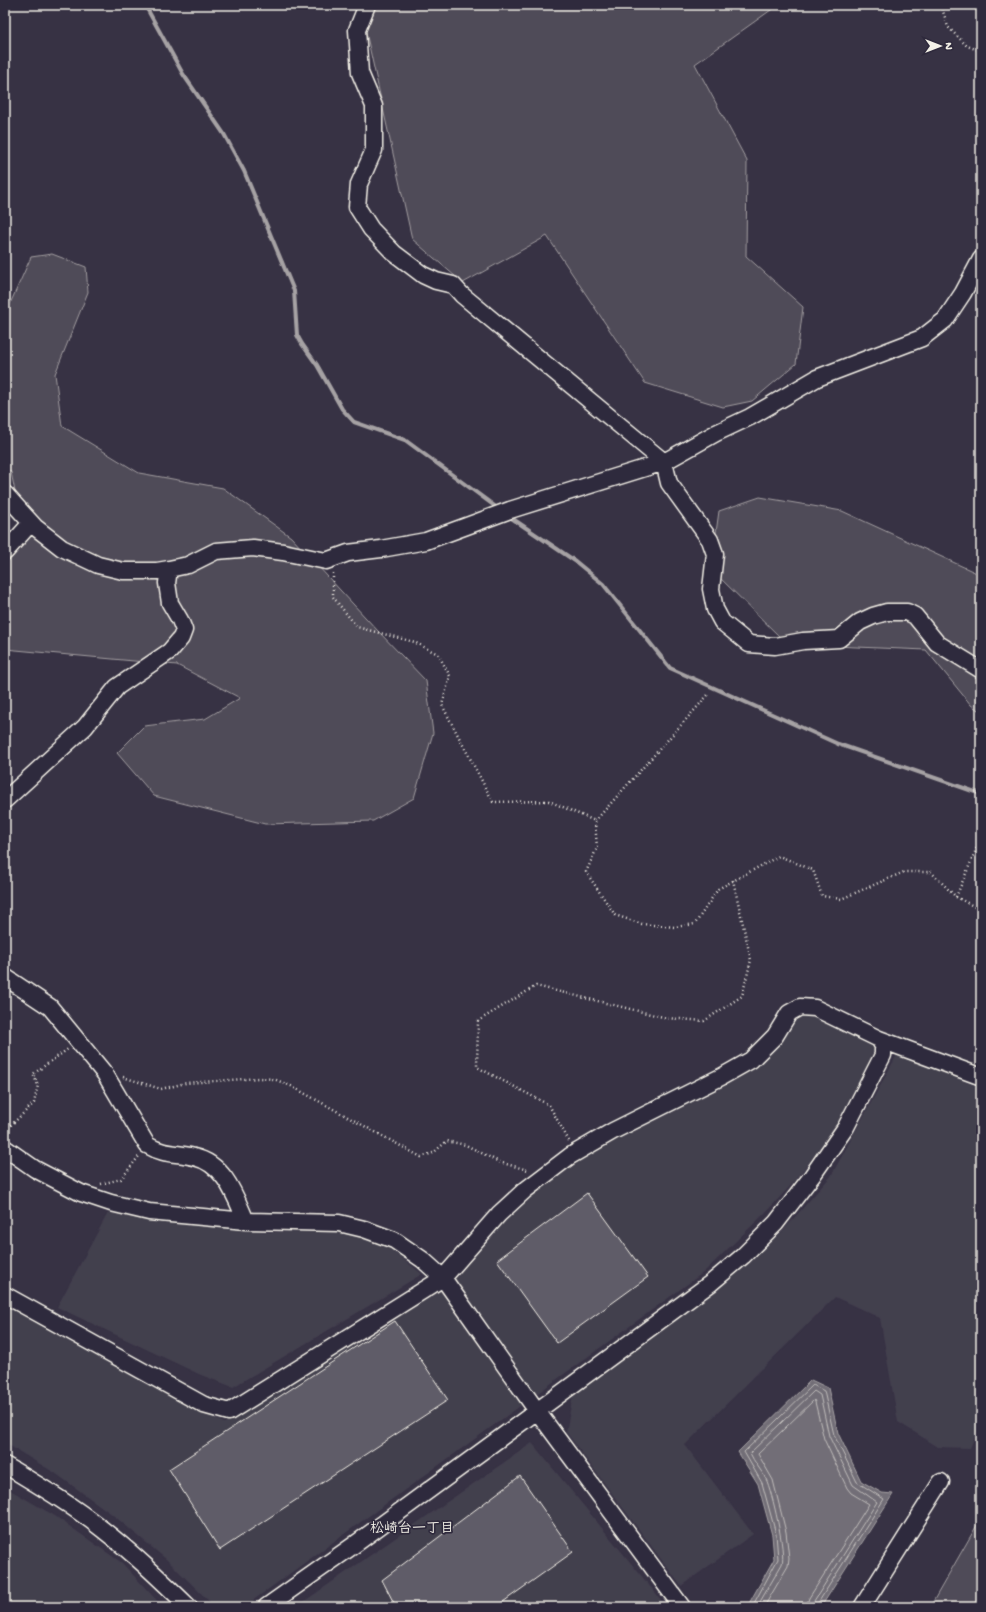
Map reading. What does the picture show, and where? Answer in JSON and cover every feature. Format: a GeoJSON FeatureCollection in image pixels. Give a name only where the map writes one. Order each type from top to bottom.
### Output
{"type":"FeatureCollection","features":[{"type":"Feature","properties":{"kind":"street"},"geometry":{"type":"LineString","coordinates":[[367,5],[357,30],[360,73],[374,106],[374,150],[359,184],[357,207],[371,229],[394,253],[423,275],[436,281],[453,285],[462,295],[664,462],[669,483],[710,540],[715,554],[711,589],[715,609],[722,622],[749,644],[775,646],[803,641],[838,639],[860,622],[873,616],[887,612],[907,612],[915,616],[937,643],[981,670]]}},
{"type":"Feature","properties":{"kind":"street"},"geometry":{"type":"LineString","coordinates":[[5,494],[31,522],[62,548],[98,565],[123,571],[157,571],[188,565],[216,551],[252,548],[283,552],[326,561],[348,553],[426,541],[503,512],[664,462],[716,433],[750,418],[817,378],[922,338],[945,320],[981,259]]}},
{"type":"Feature","properties":{"kind":"street"},"geometry":{"type":"LineString","coordinates":[[5,552],[31,522]]}},
{"type":"Feature","properties":{"kind":"street"},"geometry":{"type":"LineString","coordinates":[[5,800],[85,728],[117,686],[170,651],[181,638],[184,630],[170,603],[167,583],[169,569]]}},
{"type":"Feature","properties":{"kind":"street"},"geometry":{"type":"LineString","coordinates":[[5,977],[50,1007],[105,1074],[147,1145],[159,1152],[194,1157],[207,1161],[219,1170],[232,1188],[246,1221]]}},
{"type":"Feature","properties":{"kind":"street"},"geometry":{"type":"LineString","coordinates":[[5,1295],[204,1405],[229,1412],[443,1278],[498,1214],[524,1190],[575,1153],[613,1131],[721,1078],[751,1060],[775,1036],[789,1013],[800,1007],[815,1008],[879,1039],[979,1076],[981,1075]]}},
{"type":"Feature","properties":{"kind":"street"},"geometry":{"type":"LineString","coordinates":[[266,1607],[354,1545],[711,1283],[743,1256],[776,1223],[812,1176],[846,1127],[883,1055],[883,1046],[879,1039]]}},
{"type":"Feature","properties":{"kind":"street"},"geometry":{"type":"LineString","coordinates":[[5,1148],[35,1169],[81,1193],[111,1203],[149,1212],[269,1223],[340,1223],[364,1228],[394,1240],[423,1260],[443,1278],[537,1411],[682,1607]]}},
{"type":"Feature","properties":{"kind":"street"},"geometry":{"type":"LineString","coordinates":[[5,1465],[102,1528],[152,1571],[189,1607]]}},
{"type":"Feature","properties":{"kind":"street"},"geometry":{"type":"LineString","coordinates":[[862,1607],[941,1482]]}},
{"type":"Feature","properties":{"kind":"path"},"geometry":{"type":"LineString","coordinates":[[941,5],[948,27],[967,46],[981,51]]}},
{"type":"Feature","properties":{"kind":"path"},"geometry":{"type":"LineString","coordinates":[[334,558],[333,597],[357,627],[414,642],[438,654],[450,676],[442,705],[493,802],[549,802],[595,821]]}},
{"type":"Feature","properties":{"kind":"path"},"geometry":{"type":"LineString","coordinates":[[708,694],[595,821],[597,848],[586,872],[615,915],[642,924],[675,927],[695,924],[718,888],[779,856],[813,870],[822,896],[841,899],[904,872],[931,872],[956,897],[981,910]]}},
{"type":"Feature","properties":{"kind":"path"},"geometry":{"type":"LineString","coordinates":[[956,897],[981,838]]}},
{"type":"Feature","properties":{"kind":"path"},"geometry":{"type":"LineString","coordinates":[[575,1153],[550,1105],[477,1067],[478,1021],[536,986],[667,1018],[704,1021],[742,996],[751,960],[733,880]]}},
{"type":"Feature","properties":{"kind":"path"},"geometry":{"type":"LineString","coordinates":[[5,1131],[34,1103],[38,1086],[33,1074],[78,1042]]}},
{"type":"Feature","properties":{"kind":"path"},"geometry":{"type":"LineString","coordinates":[[122,1077],[161,1089],[186,1083],[258,1078],[274,1079],[291,1086],[421,1157],[433,1153],[447,1142],[466,1145],[499,1162],[545,1175]]}},
{"type":"Feature","properties":{"kind":"path"},"geometry":{"type":"LineString","coordinates":[[99,1185],[121,1179],[147,1145]]}},
{"type":"Feature","properties":{"kind":"shaded area"},"geometry":{"type":"Polygon","coordinates":[[[360,5],[778,5],[695,64],[747,161],[746,256],[803,307],[796,364],[752,401],[723,407],[645,383],[547,236],[463,283],[412,239],[360,5]]]}},
{"type":"Feature","properties":{"kind":"shaded area"},"geometry":{"type":"Polygon","coordinates":[[[52,254],[86,267],[88,292],[55,374],[62,426],[139,473],[223,488],[291,537],[426,681],[433,733],[414,798],[373,821],[265,824],[154,796],[117,753],[144,726],[205,719],[240,698],[177,665],[5,649],[5,539],[22,526],[11,472],[5,467],[5,315],[31,257],[52,254]]]}},
{"type":"Feature","properties":{"kind":"shaded area"},"geometry":{"type":"Polygon","coordinates":[[[760,497],[842,511],[981,575],[981,712],[971,705],[926,650],[787,644],[711,569],[719,511],[760,497]]]}},
{"type":"Feature","properties":{"kind":"shaded area"},"geometry":{"type":"Polygon","coordinates":[[[804,1014],[816,1015],[874,1041],[877,1056],[842,1119],[795,1181],[764,1214],[704,1272],[244,1607],[215,1607],[166,1559],[113,1515],[55,1473],[5,1443],[5,1304],[224,1423],[445,1287],[513,1208],[575,1157],[726,1081],[791,1018],[804,1014]]]}},
{"type":"Feature","properties":{"kind":"shaded area"},"geometry":{"type":"Polygon","coordinates":[[[898,1053],[981,1088],[981,1422],[970,1448],[938,1447],[898,1422],[880,1318],[835,1297],[685,1445],[753,1534],[681,1586],[566,1432],[573,1395],[780,1234],[831,1176],[898,1053]]]}},
{"type":"Feature","properties":{"kind":"shaded area"},"geometry":{"type":"Polygon","coordinates":[[[108,1213],[269,1232],[332,1231],[382,1242],[422,1274],[233,1387],[201,1375],[57,1307],[108,1213]]]}},
{"type":"Feature","properties":{"kind":"shaded area"},"geometry":{"type":"Polygon","coordinates":[[[532,1443],[667,1607],[296,1607],[532,1443]]]}},
{"type":"Feature","properties":{"kind":"shaded area"},"geometry":{"type":"Polygon","coordinates":[[[5,1487],[55,1516],[122,1563],[163,1607],[5,1607],[5,1487]]]}},
{"type":"Feature","properties":{"kind":"shaded area"},"geometry":{"type":"Polygon","coordinates":[[[981,1518],[981,1607],[930,1607],[981,1518]]]}},
{"type":"Feature","properties":{"kind":"water"},"geometry":{"type":"Polygon","coordinates":[[[811,1380],[828,1388],[838,1433],[861,1481],[882,1493],[893,1494],[821,1607],[747,1607],[774,1559],[772,1535],[758,1484],[738,1452],[811,1380]]]}},
{"type":"Feature","properties":{"kind":"building"},"geometry":{"type":"Polygon","coordinates":[[[587,1193],[648,1277],[557,1343],[497,1260],[587,1193]]]}},
{"type":"Feature","properties":{"kind":"building"},"geometry":{"type":"Polygon","coordinates":[[[395,1321],[448,1400],[220,1550],[169,1469],[395,1321]]]}},
{"type":"Feature","properties":{"kind":"building"},"geometry":{"type":"Polygon","coordinates":[[[520,1476],[573,1552],[496,1607],[396,1607],[382,1580],[520,1476]]]}},
{"type":"Feature","properties":{"kind":"building"},"geometry":{"type":"Polygon","coordinates":[[[5,1489],[9,1491],[5,1499],[5,1489]]]}},
{"type":"Feature","properties":{"kind":"waterway"},"geometry":{"type":"LineString","coordinates":[[145,5],[183,74],[224,134],[244,171],[294,291],[297,335],[317,365],[342,409],[354,422],[405,440],[500,510]]}},
{"type":"Feature","properties":{"kind":"waterway"},"geometry":{"type":"LineString","coordinates":[[507,515],[575,561],[603,584],[670,668],[838,744],[981,794]]}},
{"type":"Feature","properties":{"kind":"district","name":"松崎台一丁目"},"geometry":{"type":"Point","coordinates":[412,1527]}}]}
